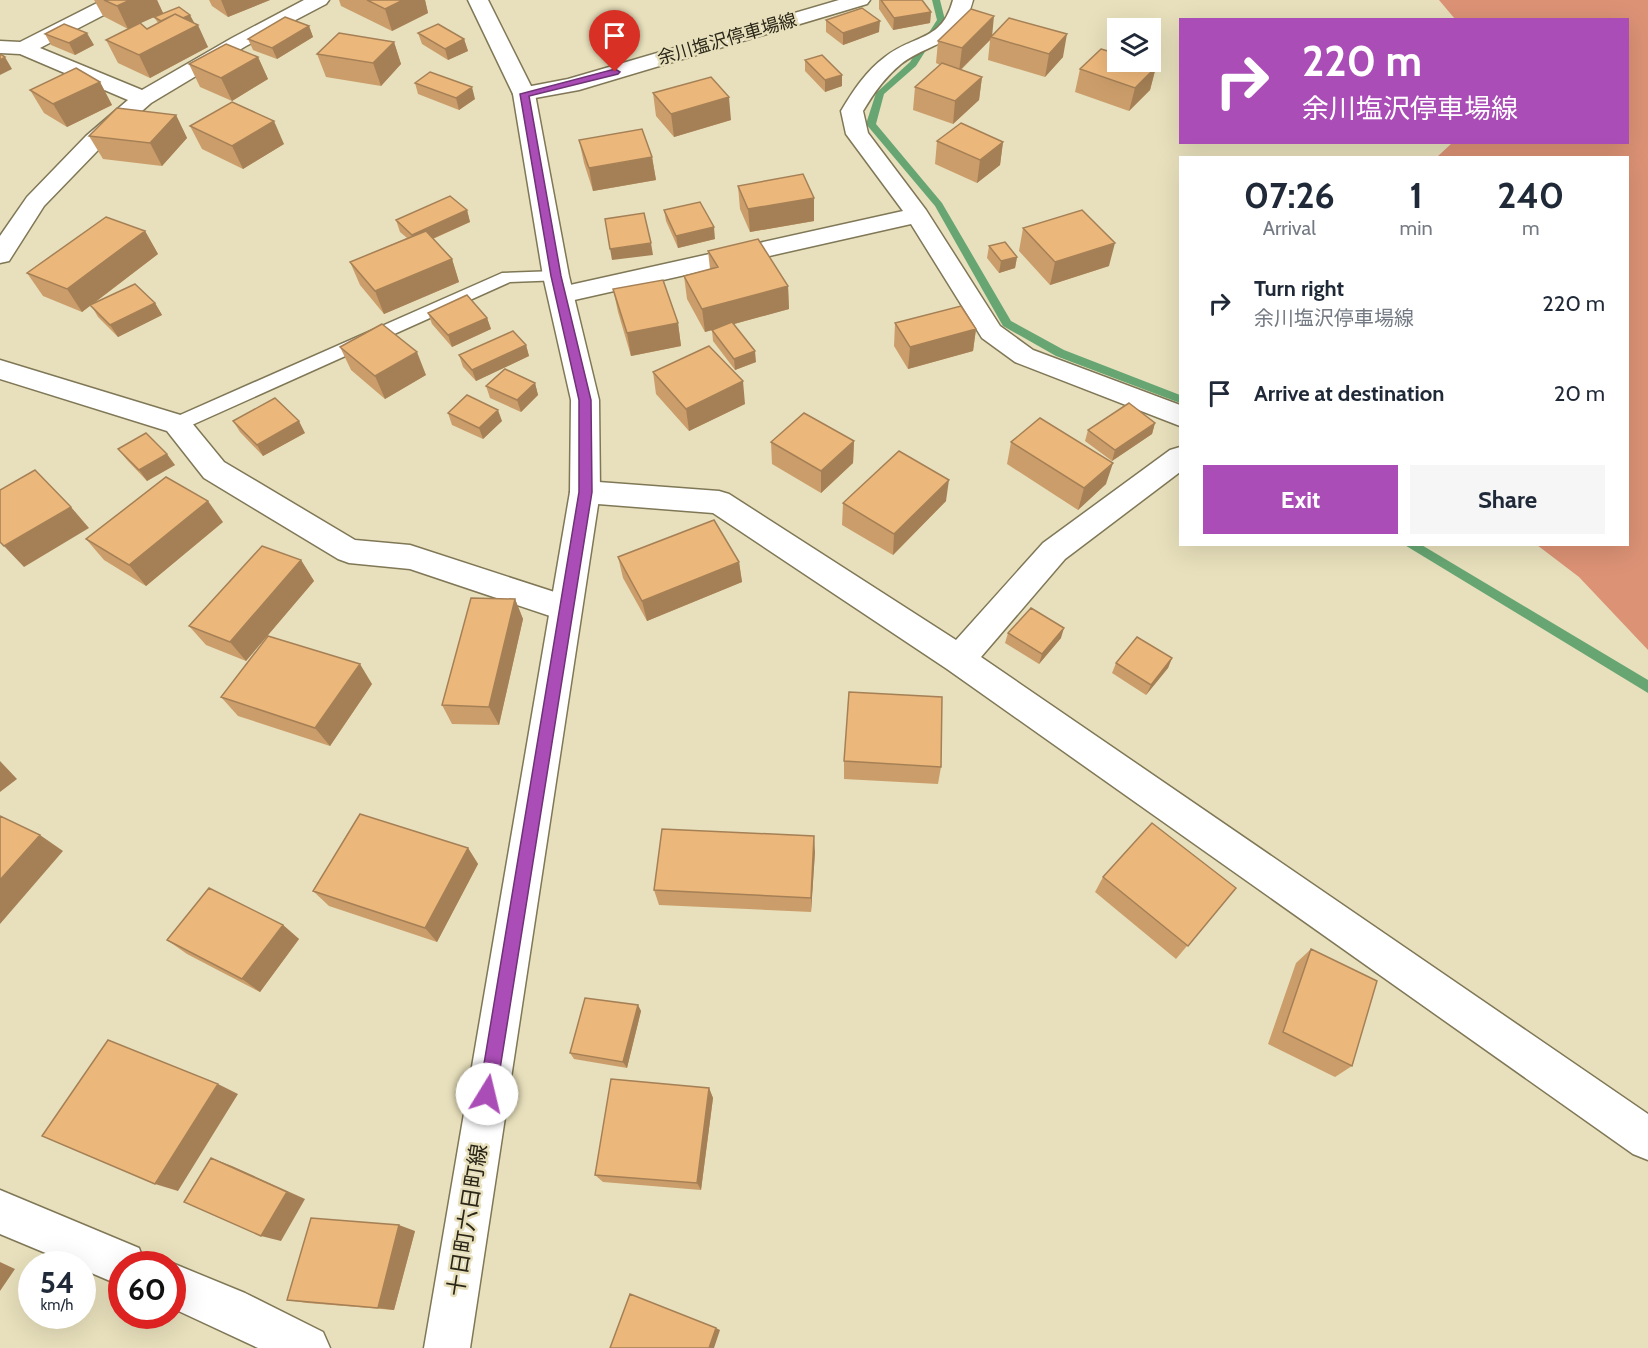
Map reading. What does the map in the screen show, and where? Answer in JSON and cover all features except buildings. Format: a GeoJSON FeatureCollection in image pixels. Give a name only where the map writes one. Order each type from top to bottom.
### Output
{"type":"FeatureCollection","features":[{"type":"Feature","properties":{"kind":"street"},"geometry":{"type":"LineString","coordinates":[[23,48],[118,0]]}},
{"type":"Feature","properties":{"kind":"street"},"geometry":{"type":"LineString","coordinates":[[0,255],[35,202],[94,141],[143,98],[239,42],[319,0]]}},
{"type":"Feature","properties":{"kind":"street","name":"十日町六日町線"},"geometry":{"type":"LineString","coordinates":[[447,1348],[585,492],[585,400],[558,285],[524,94],[478,0]]}},
{"type":"Feature","properties":{"kind":"street","name":"余川塩沢停車場線"},"geometry":{"type":"LineString","coordinates":[[524,94],[571,85],[860,0]]}},
{"type":"Feature","properties":{"kind":"street"},"geometry":{"type":"LineString","coordinates":[[963,0],[961,16],[946,36],[899,55],[864,89],[852,111],[857,134],[918,215],[991,332],[1024,356],[1179,416]]}},
{"type":"Feature","properties":{"kind":"street"},"geometry":{"type":"LineString","coordinates":[[0,47],[23,48],[143,98]]}},
{"type":"Feature","properties":{"kind":"street"},"geometry":{"type":"LineString","coordinates":[[558,285],[918,215]]}},
{"type":"Feature","properties":{"kind":"street"},"geometry":{"type":"LineString","coordinates":[[0,369],[177,424],[214,470],[350,550],[410,557],[565,608]]}},
{"type":"Feature","properties":{"kind":"street"},"geometry":{"type":"LineString","coordinates":[[959,659],[1054,551],[1179,458]]}},
{"type":"Feature","properties":{"kind":"street"},"geometry":{"type":"LineString","coordinates":[[585,492],[719,502],[959,659],[1648,1139]]}},
{"type":"Feature","properties":{"kind":"street"},"geometry":{"type":"LineString","coordinates":[[0,1212],[108,1258]]}},
{"type":"Feature","properties":{"kind":"street"},"geometry":{"type":"LineString","coordinates":[[186,1291],[229,1309],[307,1348]]}},
{"type":"Feature","properties":{"kind":"lane"},"geometry":{"type":"LineString","coordinates":[[177,424],[508,277],[558,285]]}},
{"type":"Feature","properties":{"kind":"shaded area"},"geometry":{"type":"Polygon","coordinates":[[[1439,0],[1648,0],[1648,650],[1579,577],[1538,546],[1629,546],[1629,156],[1438,156],[1451,144],[1629,144],[1629,18],[1454,18],[1439,0]]]}},
{"type":"Feature","properties":{"kind":"waterway"},"geometry":{"type":"LineString","coordinates":[[936,0],[941,20],[913,64],[880,93],[871,124],[939,205],[1007,323],[1060,353],[1179,399]]}},
{"type":"Feature","properties":{"kind":"waterway"},"geometry":{"type":"LineString","coordinates":[[1412,546],[1648,687]]}},
{"type":"Feature","properties":{"kind":"route"},"geometry":{"type":"LineString","coordinates":[[487,1094],[585,492],[585,400],[556,276],[524,94],[571,85],[615,72]]}}]}
